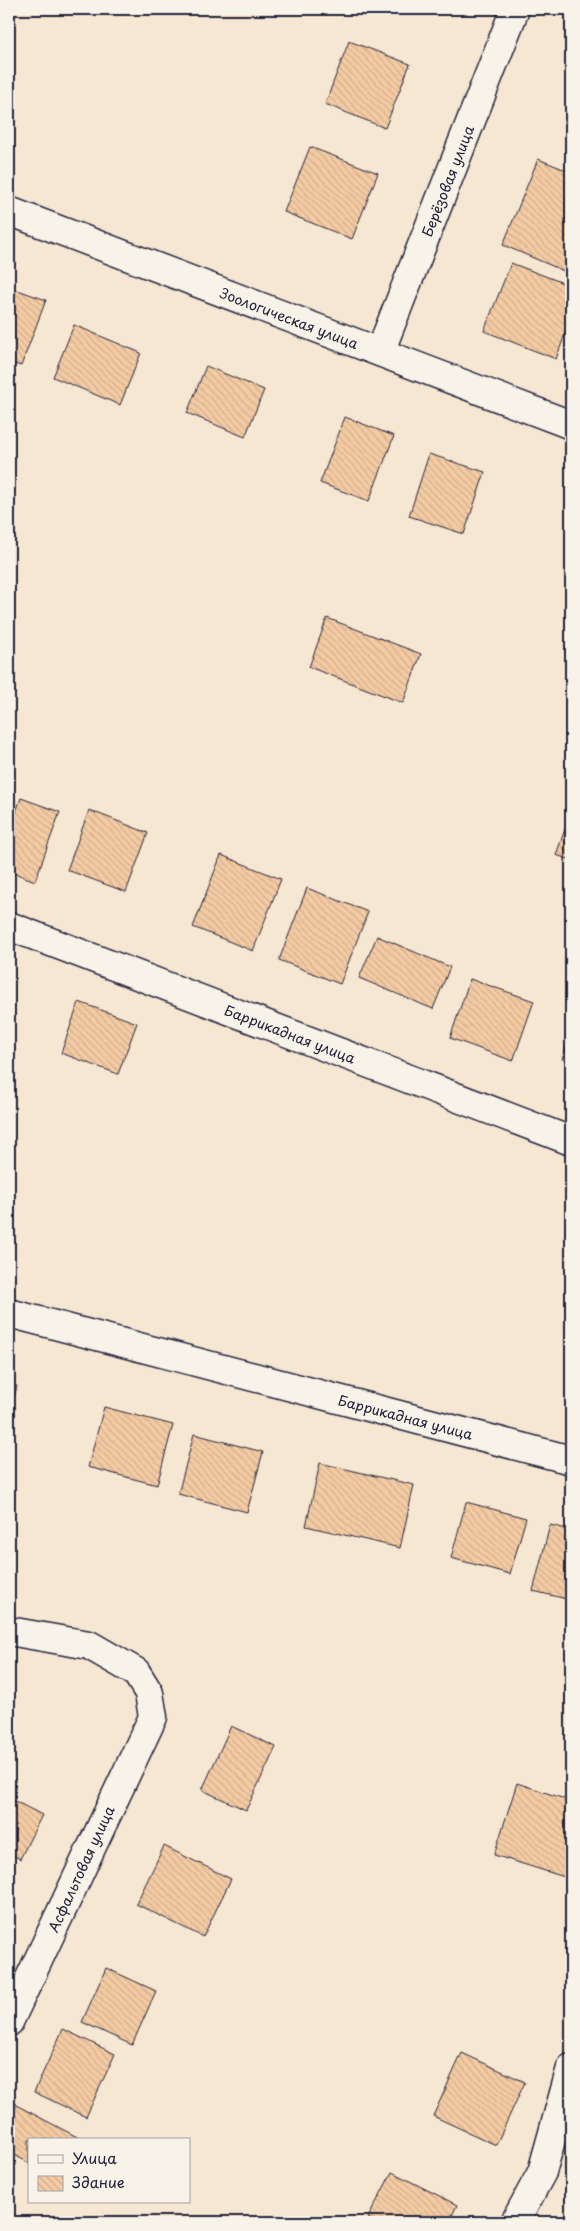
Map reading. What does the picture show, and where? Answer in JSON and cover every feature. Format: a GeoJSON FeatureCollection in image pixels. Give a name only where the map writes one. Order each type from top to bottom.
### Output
{"type":"FeatureCollection","features":[{"type":"Feature","properties":{"kind":"street","name":"Берёзовая улица"},"geometry":{"type":"LineString","coordinates":[[380,352],[514,9]]}},
{"type":"Feature","properties":{"kind":"street","name":"Зоологическая улица"},"geometry":{"type":"LineString","coordinates":[[9,210],[571,425]]}},
{"type":"Feature","properties":{"kind":"street","name":"Баррикадная улица"},"geometry":{"type":"LineString","coordinates":[[9,926],[571,1141]]}},
{"type":"Feature","properties":{"kind":"street","name":"Баррикадная улица"},"geometry":{"type":"LineString","coordinates":[[9,1313],[571,1460]]}},
{"type":"Feature","properties":{"kind":"street","name":"Асфальтовая улица"},"geometry":{"type":"LineString","coordinates":[[9,1631],[89,1645],[136,1672],[149,1693],[153,1717],[9,2022]]}},
{"type":"Feature","properties":{"kind":"street"},"geometry":{"type":"LineString","coordinates":[[515,2222],[542,2172],[571,2068]]}},
{"type":"Feature","properties":{"kind":"building"},"geometry":{"type":"Polygon","coordinates":[[[349,41],[410,64],[385,128],[325,104],[349,41]]]}},
{"type":"Feature","properties":{"kind":"building"},"geometry":{"type":"Polygon","coordinates":[[[310,147],[378,173],[352,239],[284,212],[310,147]]]}},
{"type":"Feature","properties":{"kind":"building"},"geometry":{"type":"Polygon","coordinates":[[[538,159],[571,172],[571,274],[503,245],[538,159]]]}},
{"type":"Feature","properties":{"kind":"building"},"geometry":{"type":"Polygon","coordinates":[[[511,263],[571,286],[571,318],[556,359],[484,331],[511,263]]]}},
{"type":"Feature","properties":{"kind":"building"},"geometry":{"type":"Polygon","coordinates":[[[9,287],[46,300],[21,366],[9,362],[9,287]]]}},
{"type":"Feature","properties":{"kind":"building"},"geometry":{"type":"Polygon","coordinates":[[[74,325],[141,353],[120,405],[53,377],[74,325]]]}},
{"type":"Feature","properties":{"kind":"building"},"geometry":{"type":"Polygon","coordinates":[[[206,366],[264,390],[245,437],[187,413],[206,366]]]}},
{"type":"Feature","properties":{"kind":"building"},"geometry":{"type":"Polygon","coordinates":[[[345,417],[394,436],[369,501],[320,483],[345,417]]]}},
{"type":"Feature","properties":{"kind":"building"},"geometry":{"type":"Polygon","coordinates":[[[429,454],[485,472],[464,534],[409,516],[429,454]]]}},
{"type":"Feature","properties":{"kind":"building"},"geometry":{"type":"Polygon","coordinates":[[[327,618],[421,654],[403,703],[309,667],[327,618]]]}},
{"type":"Feature","properties":{"kind":"building"},"geometry":{"type":"Polygon","coordinates":[[[21,798],[60,812],[35,881],[9,871],[9,831],[21,798]]]}},
{"type":"Feature","properties":{"kind":"building"},"geometry":{"type":"Polygon","coordinates":[[[89,810],[148,833],[126,892],[67,870],[89,810]]]}},
{"type":"Feature","properties":{"kind":"building"},"geometry":{"type":"Polygon","coordinates":[[[571,812],[571,860],[556,855],[571,812]]]}},
{"type":"Feature","properties":{"kind":"building"},"geometry":{"type":"Polygon","coordinates":[[[221,855],[281,879],[253,951],[193,927],[221,855]]]}},
{"type":"Feature","properties":{"kind":"building"},"geometry":{"type":"Polygon","coordinates":[[[307,888],[368,912],[340,984],[279,960],[307,888]]]}},
{"type":"Feature","properties":{"kind":"building"},"geometry":{"type":"Polygon","coordinates":[[[377,936],[450,967],[433,1009],[359,978],[377,936]]]}},
{"type":"Feature","properties":{"kind":"building"},"geometry":{"type":"Polygon","coordinates":[[[470,979],[534,1001],[513,1061],[450,1038],[470,979]]]}},
{"type":"Feature","properties":{"kind":"building"},"geometry":{"type":"Polygon","coordinates":[[[79,1002],[137,1023],[118,1074],[61,1053],[79,1002]]]}},
{"type":"Feature","properties":{"kind":"building"},"geometry":{"type":"Polygon","coordinates":[[[571,1034],[571,1062],[562,1059],[571,1034]]]}},
{"type":"Feature","properties":{"kind":"building"},"geometry":{"type":"Polygon","coordinates":[[[9,1383],[17,1386],[9,1416],[9,1383]]]}},
{"type":"Feature","properties":{"kind":"building"},"geometry":{"type":"Polygon","coordinates":[[[104,1407],[173,1425],[157,1485],[88,1467],[104,1407]]]}},
{"type":"Feature","properties":{"kind":"building"},"geometry":{"type":"Polygon","coordinates":[[[194,1434],[263,1452],[247,1512],[178,1494],[194,1434]]]}},
{"type":"Feature","properties":{"kind":"building"},"geometry":{"type":"Polygon","coordinates":[[[320,1463],[414,1485],[400,1548],[306,1526],[320,1463]]]}},
{"type":"Feature","properties":{"kind":"building"},"geometry":{"type":"Polygon","coordinates":[[[466,1502],[526,1518],[510,1574],[451,1558],[466,1502]]]}},
{"type":"Feature","properties":{"kind":"building"},"geometry":{"type":"Polygon","coordinates":[[[550,1525],[571,1530],[571,1600],[533,1591],[550,1525]]]}},
{"type":"Feature","properties":{"kind":"building"},"geometry":{"type":"Polygon","coordinates":[[[231,1726],[276,1747],[246,1810],[202,1790],[231,1726]]]}},
{"type":"Feature","properties":{"kind":"building"},"geometry":{"type":"Polygon","coordinates":[[[517,1783],[571,1801],[571,1879],[494,1855],[517,1783]]]}},
{"type":"Feature","properties":{"kind":"building"},"geometry":{"type":"Polygon","coordinates":[[[9,1798],[42,1815],[20,1859],[9,1853],[9,1798]]]}},
{"type":"Feature","properties":{"kind":"building"},"geometry":{"type":"Polygon","coordinates":[[[164,1846],[231,1879],[203,1937],[136,1904],[164,1846]]]}},
{"type":"Feature","properties":{"kind":"building"},"geometry":{"type":"Polygon","coordinates":[[[106,1968],[156,1991],[132,2045],[82,2022],[106,1968]]]}},
{"type":"Feature","properties":{"kind":"building"},"geometry":{"type":"Polygon","coordinates":[[[63,2029],[115,2054],[86,2117],[34,2092],[63,2029]]]}},
{"type":"Feature","properties":{"kind":"building"},"geometry":{"type":"Polygon","coordinates":[[[462,2053],[525,2082],[496,2145],[433,2116],[462,2053]]]}},
{"type":"Feature","properties":{"kind":"building"},"geometry":{"type":"Polygon","coordinates":[[[16,2105],[79,2138],[28,2138],[28,2162],[9,2152],[9,2119],[16,2105]]]}},
{"type":"Feature","properties":{"kind":"building"},"geometry":{"type":"Polygon","coordinates":[[[392,2172],[457,2205],[449,2222],[376,2222],[368,2218],[392,2172]]]}}]}
